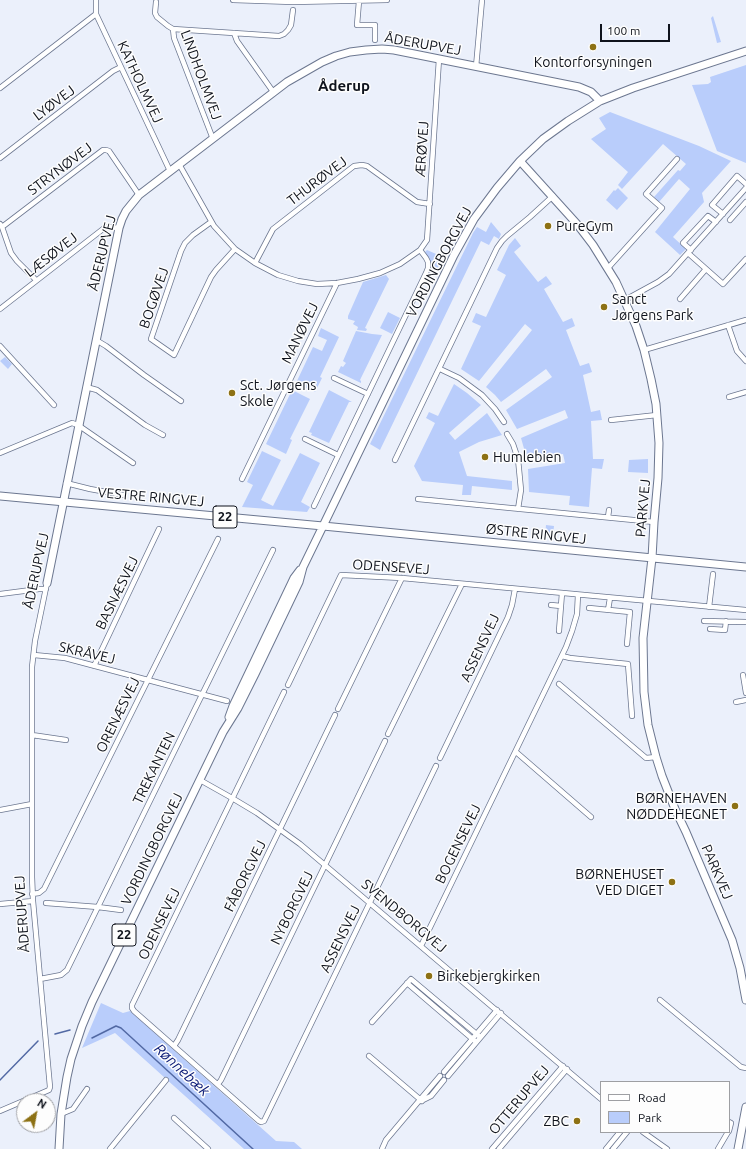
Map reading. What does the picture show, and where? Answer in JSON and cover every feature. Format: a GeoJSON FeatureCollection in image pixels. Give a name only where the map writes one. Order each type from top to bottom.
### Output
{"type":"FeatureCollection","features":[{"type":"Feature","properties":{"kind":"street","name":"KATHOLMVEJ"},"geometry":{"type":"LineString","coordinates":[[96,0],[96,14],[170,171]]}},
{"type":"Feature","properties":{"kind":"street"},"geometry":{"type":"LineString","coordinates":[[233,0],[293,2],[387,0]]}},
{"type":"Feature","properties":{"kind":"street"},"geometry":{"type":"LineString","coordinates":[[476,67],[482,0]]}},
{"type":"Feature","properties":{"kind":"street"},"geometry":{"type":"LineString","coordinates":[[359,1],[357,25],[374,25],[375,40]]}},
{"type":"Feature","properties":{"kind":"street","name":"LINDHOLMVEJ"},"geometry":{"type":"LineString","coordinates":[[156,2],[155,13],[157,17],[173,29],[174,38],[213,139]]}},
{"type":"Feature","properties":{"kind":"street"},"geometry":{"type":"LineString","coordinates":[[173,29],[279,36],[284,34],[291,25],[293,10]]}},
{"type":"Feature","properties":{"kind":"street"},"geometry":{"type":"LineString","coordinates":[[0,88],[96,14]]}},
{"type":"Feature","properties":{"kind":"street"},"geometry":{"type":"LineString","coordinates":[[234,33],[237,41],[274,93]]}},
{"type":"Feature","properties":{"kind":"street","name":"ÅDERUPVEJ"},"geometry":{"type":"LineString","coordinates":[[0,1112],[50,1090],[32,894],[32,667],[35,641],[64,502],[66,483],[119,228],[126,211],[139,195],[287,82],[336,56],[350,52],[382,49],[440,59],[579,87],[591,92],[600,101]]}},
{"type":"Feature","properties":{"kind":"street","name":"VORDINGBORGVEJ"},"geometry":{"type":"LineString","coordinates":[[59,1149],[61,1114],[71,1059],[92,1002],[223,732],[233,706],[294,578],[303,568],[454,255],[474,218],[520,161],[543,139],[600,101],[633,88],[746,51]]}},
{"type":"Feature","properties":{"kind":"street","name":"ÆRØVEJ"},"geometry":{"type":"LineString","coordinates":[[427,240],[440,59]]}},
{"type":"Feature","properties":{"kind":"street","name":"LYØVEJ"},"geometry":{"type":"LineString","coordinates":[[0,158],[113,71],[121,67]]}},
{"type":"Feature","properties":{"kind":"street","name":"STRYNØVEJ"},"geometry":{"type":"LineString","coordinates":[[1,225],[103,150],[109,151],[139,195]]}},
{"type":"Feature","properties":{"kind":"street"},"geometry":{"type":"LineString","coordinates":[[608,268],[662,208],[646,194],[677,159]]}},
{"type":"Feature","properties":{"kind":"street","name":"PARKVEJ"},"geometry":{"type":"LineString","coordinates":[[520,161],[553,196],[593,245],[608,268],[624,300],[636,326],[644,350],[657,414],[659,443],[652,558],[643,638],[644,692],[648,725],[662,776],[732,940],[740,968],[746,1000]]}},
{"type":"Feature","properties":{"kind":"street","name":"MANØVEJ"},"geometry":{"type":"LineString","coordinates":[[180,164],[211,222],[235,248],[255,263],[278,275],[298,281],[317,284],[337,283],[358,279],[380,273],[400,264],[420,250],[427,240]]}},
{"type":"Feature","properties":{"kind":"street","name":"THURØVEJ"},"geometry":{"type":"LineString","coordinates":[[255,263],[273,228],[354,166],[367,166],[417,202],[430,204]]}},
{"type":"Feature","properties":{"kind":"street"},"geometry":{"type":"LineString","coordinates":[[723,214],[712,205],[737,176],[746,184]]}},
{"type":"Feature","properties":{"kind":"street"},"geometry":{"type":"LineString","coordinates":[[624,300],[658,282],[669,274],[746,188]]}},
{"type":"Feature","properties":{"kind":"street"},"geometry":{"type":"LineString","coordinates":[[395,460],[497,248],[502,241],[553,196]]}},
{"type":"Feature","properties":{"kind":"street"},"geometry":{"type":"LineString","coordinates":[[730,220],[746,202]]}},
{"type":"Feature","properties":{"kind":"street"},"geometry":{"type":"LineString","coordinates":[[716,222],[708,216],[683,243],[689,252],[706,270],[723,284],[746,259]]}},
{"type":"Feature","properties":{"kind":"street","name":"BOGØVEJ"},"geometry":{"type":"LineString","coordinates":[[211,222],[185,243],[151,339],[174,355],[212,277],[216,270],[235,248]]}},
{"type":"Feature","properties":{"kind":"street"},"geometry":{"type":"LineString","coordinates":[[1,225],[12,253],[17,261],[36,280]]}},
{"type":"Feature","properties":{"kind":"street","name":"LÆSØVEJ"},"geometry":{"type":"LineString","coordinates":[[0,309],[103,228],[119,228]]}},
{"type":"Feature","properties":{"kind":"street"},"geometry":{"type":"LineString","coordinates":[[314,506],[426,273],[428,262],[420,250]]}},
{"type":"Feature","properties":{"kind":"street"},"geometry":{"type":"LineString","coordinates":[[680,299],[706,270]]}},
{"type":"Feature","properties":{"kind":"street","name":"MANØVEJ"},"geometry":{"type":"LineString","coordinates":[[242,478],[337,283]]}},
{"type":"Feature","properties":{"kind":"street"},"geometry":{"type":"LineString","coordinates":[[644,350],[746,320]]}},
{"type":"Feature","properties":{"kind":"street"},"geometry":{"type":"LineString","coordinates":[[728,325],[736,351],[746,361]]}},
{"type":"Feature","properties":{"kind":"street"},"geometry":{"type":"LineString","coordinates":[[96,340],[181,401]]}},
{"type":"Feature","properties":{"kind":"street"},"geometry":{"type":"LineString","coordinates":[[0,346],[54,405]]}},
{"type":"Feature","properties":{"kind":"street"},"geometry":{"type":"LineString","coordinates":[[440,368],[459,378],[482,395],[495,409],[504,422]]}},
{"type":"Feature","properties":{"kind":"street"},"geometry":{"type":"LineString","coordinates":[[334,378],[368,394]]}},
{"type":"Feature","properties":{"kind":"street"},"geometry":{"type":"LineString","coordinates":[[86,386],[97,390],[145,425],[163,435]]}},
{"type":"Feature","properties":{"kind":"street"},"geometry":{"type":"LineString","coordinates":[[729,397],[746,392]]}},
{"type":"Feature","properties":{"kind":"street"},"geometry":{"type":"LineString","coordinates":[[611,420],[657,414]]}},
{"type":"Feature","properties":{"kind":"street"},"geometry":{"type":"LineString","coordinates":[[0,453],[72,423],[78,425],[133,463]]}},
{"type":"Feature","properties":{"kind":"street"},"geometry":{"type":"LineString","coordinates":[[507,434],[513,444],[518,459],[521,490],[518,509]]}},
{"type":"Feature","properties":{"kind":"street"},"geometry":{"type":"LineString","coordinates":[[305,439],[338,455]]}},
{"type":"Feature","properties":{"kind":"street"},"geometry":{"type":"LineString","coordinates":[[66,483],[123,495]]}},
{"type":"Feature","properties":{"kind":"street","name":"VESTRE RINGVEJ"},"geometry":{"type":"LineString","coordinates":[[0,496],[323,526]]}},
{"type":"Feature","properties":{"kind":"street"},"geometry":{"type":"LineString","coordinates":[[418,499],[654,522]]}},
{"type":"Feature","properties":{"kind":"street"},"geometry":{"type":"LineString","coordinates":[[608,518],[609,510]]}},
{"type":"Feature","properties":{"kind":"street","name":"ØSTRE RINGVEJ"},"geometry":{"type":"LineString","coordinates":[[323,526],[746,567]]}},
{"type":"Feature","properties":{"kind":"street","name":"BASNÆSVEJ"},"geometry":{"type":"LineString","coordinates":[[94,666],[159,529]]}},
{"type":"Feature","properties":{"kind":"street","name":"ORENÆSVEJ"},"geometry":{"type":"LineString","coordinates":[[32,894],[39,892],[44,888],[218,539]]}},
{"type":"Feature","properties":{"kind":"street","name":"TREKANTEN"},"geometry":{"type":"LineString","coordinates":[[40,979],[61,975],[67,970],[201,694],[273,550]]}},
{"type":"Feature","properties":{"kind":"street"},"geometry":{"type":"LineString","coordinates":[[709,607],[713,574]]}},
{"type":"Feature","properties":{"kind":"street","name":"ODENSEVEJ"},"geometry":{"type":"LineString","coordinates":[[288,685],[341,575],[402,578],[647,602],[746,610]]}},
{"type":"Feature","properties":{"kind":"street"},"geometry":{"type":"LineString","coordinates":[[338,710],[402,578]]}},
{"type":"Feature","properties":{"kind":"street"},"geometry":{"type":"LineString","coordinates":[[388,734],[462,584]]}},
{"type":"Feature","properties":{"kind":"street"},"geometry":{"type":"LineString","coordinates":[[0,594],[39,589],[46,586]]}},
{"type":"Feature","properties":{"kind":"street","name":"ASSENSVEJ"},"geometry":{"type":"LineString","coordinates":[[440,758],[508,617],[515,589]]}},
{"type":"Feature","properties":{"kind":"street"},"geometry":{"type":"LineString","coordinates":[[559,631],[562,593]]}},
{"type":"Feature","properties":{"kind":"street","name":"BOGENSEVEJ"},"geometry":{"type":"LineString","coordinates":[[421,946],[562,656],[577,614],[578,595]]}},
{"type":"Feature","properties":{"kind":"street"},"geometry":{"type":"LineString","coordinates":[[608,610],[610,598]]}},
{"type":"Feature","properties":{"kind":"street"},"geometry":{"type":"LineString","coordinates":[[552,605],[561,606]]}},
{"type":"Feature","properties":{"kind":"street"},"geometry":{"type":"LineString","coordinates":[[589,608],[630,612],[627,644]]}},
{"type":"Feature","properties":{"kind":"street"},"geometry":{"type":"LineString","coordinates":[[704,621],[746,622]]}},
{"type":"Feature","properties":{"kind":"street"},"geometry":{"type":"LineString","coordinates":[[710,629],[725,630],[726,621]]}},
{"type":"Feature","properties":{"kind":"street","name":"SKRÅVEJ"},"geometry":{"type":"LineString","coordinates":[[34,655],[61,657],[227,701]]}},
{"type":"Feature","properties":{"kind":"street"},"geometry":{"type":"LineString","coordinates":[[562,656],[628,664],[632,716]]}},
{"type":"Feature","properties":{"kind":"street"},"geometry":{"type":"LineString","coordinates":[[743,675],[746,693]]}},
{"type":"Feature","properties":{"kind":"street"},"geometry":{"type":"LineString","coordinates":[[559,684],[646,758],[656,757]]}},
{"type":"Feature","properties":{"kind":"street","name":"ODENSEVEJ"},"geometry":{"type":"LineString","coordinates":[[264,1121],[258,1121],[134,1011],[132,1005],[284,692]]}},
{"type":"Feature","properties":{"kind":"street"},"geometry":{"type":"LineString","coordinates":[[736,702],[746,700]]}},
{"type":"Feature","properties":{"kind":"street","name":"FÅBORGVEJ"},"geometry":{"type":"LineString","coordinates":[[174,1046],[335,716]]}},
{"type":"Feature","properties":{"kind":"street"},"geometry":{"type":"LineString","coordinates":[[32,735],[66,740]]}},
{"type":"Feature","properties":{"kind":"street","name":"NYBORGVEJ"},"geometry":{"type":"LineString","coordinates":[[218,1084],[326,865],[385,741]]}},
{"type":"Feature","properties":{"kind":"street"},"geometry":{"type":"LineString","coordinates":[[516,752],[591,817]]}},
{"type":"Feature","properties":{"kind":"street","name":"ASSENSVEJ"},"geometry":{"type":"LineString","coordinates":[[264,1121],[436,766]]}},
{"type":"Feature","properties":{"kind":"street","name":"SVENDBORGVEJ"},"geometry":{"type":"LineString","coordinates":[[200,780],[232,798],[300,844],[600,1098]]}},
{"type":"Feature","properties":{"kind":"street"},"geometry":{"type":"LineString","coordinates":[[0,810],[32,804]]}},
{"type":"Feature","properties":{"kind":"street"},"geometry":{"type":"LineString","coordinates":[[0,904],[33,901]]}},
{"type":"Feature","properties":{"kind":"street"},"geometry":{"type":"LineString","coordinates":[[46,903],[121,910]]}},
{"type":"Feature","properties":{"kind":"street"},"geometry":{"type":"LineString","coordinates":[[372,1022],[409,981],[476,1038]]}},
{"type":"Feature","properties":{"kind":"street"},"geometry":{"type":"LineString","coordinates":[[660,1000],[741,1067],[746,1068]]}},
{"type":"Feature","properties":{"kind":"street"},"geometry":{"type":"LineString","coordinates":[[382,1149],[386,1140],[420,1101],[431,1096],[444,1076],[499,1011]]}},
{"type":"Feature","properties":{"kind":"street"},"geometry":{"type":"LineString","coordinates":[[369,1056],[420,1101]]}},
{"type":"Feature","properties":{"kind":"street","name":"OTTERUPVEJ"},"geometry":{"type":"LineString","coordinates":[[492,1149],[565,1067]]}},
{"type":"Feature","properties":{"kind":"street","name":"OTTERUPVEJ"},"geometry":{"type":"LineString","coordinates":[[499,1149],[565,1067]]}},
{"type":"Feature","properties":{"kind":"street"},"geometry":{"type":"LineString","coordinates":[[110,1149],[166,1080]]}},
{"type":"Feature","properties":{"kind":"street"},"geometry":{"type":"LineString","coordinates":[[61,1114],[73,1109],[87,1090]]}},
{"type":"Feature","properties":{"kind":"street"},"geometry":{"type":"LineString","coordinates":[[738,1149],[746,1107]]}},
{"type":"Feature","properties":{"kind":"street"},"geometry":{"type":"LineString","coordinates":[[174,1118],[208,1149]]}},
{"type":"Feature","properties":{"kind":"street"},"geometry":{"type":"LineString","coordinates":[[606,1149],[619,1133]]}},
{"type":"Feature","properties":{"kind":"street"},"geometry":{"type":"LineString","coordinates":[[613,1149],[626,1133]]}},
{"type":"Feature","properties":{"kind":"street"},"geometry":{"type":"LineString","coordinates":[[644,1133],[667,1149]]}},
{"type":"Feature","properties":{"kind":"street"},"geometry":{"type":"LineString","coordinates":[[718,1149],[728,1133]]}},
{"type":"Feature","properties":{"kind":"green space"},"geometry":{"type":"Polygon","coordinates":[[[713,16],[721,42],[717,43],[711,18],[713,16]]]}},
{"type":"Feature","properties":{"kind":"green space"},"geometry":{"type":"Polygon","coordinates":[[[746,65],[746,163],[717,151],[692,85],[708,84],[711,82],[710,77],[746,65]]]}},
{"type":"Feature","properties":{"kind":"green space"},"geometry":{"type":"Polygon","coordinates":[[[610,112],[699,146],[731,161],[702,193],[704,202],[673,237],[686,249],[680,255],[655,232],[690,189],[679,179],[659,202],[654,197],[678,170],[680,171],[686,164],[663,144],[622,189],[618,185],[628,172],[591,139],[606,129],[599,118],[610,112]]]}},
{"type":"Feature","properties":{"kind":"green space"},"geometry":{"type":"Polygon","coordinates":[[[618,188],[628,198],[617,210],[606,200],[614,190],[615,191],[618,188]]]}},
{"type":"Feature","properties":{"kind":"green space"},"geometry":{"type":"Polygon","coordinates":[[[491,222],[501,234],[499,239],[494,236],[489,245],[481,241],[380,450],[370,444],[473,233],[477,227],[486,232],[491,222]]]}},
{"type":"Feature","properties":{"kind":"green space"},"geometry":{"type":"Polygon","coordinates":[[[515,238],[521,246],[514,252],[538,282],[546,276],[552,284],[544,289],[563,322],[572,318],[575,326],[566,330],[580,366],[589,363],[592,372],[583,375],[591,412],[600,410],[602,420],[591,421],[593,459],[604,459],[602,469],[592,468],[589,507],[569,505],[570,496],[529,492],[528,469],[565,463],[563,454],[527,459],[521,438],[568,418],[565,410],[517,429],[506,410],[552,377],[546,369],[501,402],[486,387],[532,330],[525,324],[479,381],[461,369],[481,326],[472,322],[476,313],[486,317],[506,275],[497,270],[509,245],[515,238]]]}},
{"type":"Feature","properties":{"kind":"green space"},"geometry":{"type":"Polygon","coordinates":[[[427,250],[443,257],[434,275],[428,272],[428,257],[425,252],[427,250]]]}},
{"type":"Feature","properties":{"kind":"green space"},"geometry":{"type":"Polygon","coordinates":[[[386,275],[389,279],[365,328],[367,329],[366,331],[357,330],[358,327],[353,324],[355,321],[348,319],[348,316],[363,282],[386,275]]]}},
{"type":"Feature","properties":{"kind":"green space"},"geometry":{"type":"Polygon","coordinates":[[[388,312],[400,318],[392,334],[380,328],[388,312]]]}},
{"type":"Feature","properties":{"kind":"green space"},"geometry":{"type":"Polygon","coordinates":[[[321,328],[339,337],[320,377],[322,378],[315,392],[296,383],[313,347],[322,351],[327,340],[318,336],[321,328]]]}},
{"type":"Feature","properties":{"kind":"green space"},"geometry":{"type":"Polygon","coordinates":[[[356,331],[382,335],[360,380],[361,383],[338,372],[341,366],[343,367],[346,363],[343,361],[356,331]]]}},
{"type":"Feature","properties":{"kind":"green space"},"geometry":{"type":"Polygon","coordinates":[[[5,357],[12,364],[8,369],[0,361],[5,357]]]}},
{"type":"Feature","properties":{"kind":"green space"},"geometry":{"type":"Polygon","coordinates":[[[454,384],[481,405],[449,433],[455,440],[487,413],[502,435],[479,442],[459,452],[467,476],[512,481],[512,490],[472,486],[471,495],[462,495],[463,485],[422,481],[414,466],[435,423],[426,418],[429,412],[438,416],[454,384]]]}},
{"type":"Feature","properties":{"kind":"green space"},"geometry":{"type":"Polygon","coordinates":[[[292,390],[310,399],[290,439],[292,440],[286,454],[266,444],[292,390]]]}},
{"type":"Feature","properties":{"kind":"green space"},"geometry":{"type":"Polygon","coordinates":[[[329,390],[352,402],[349,402],[329,443],[311,435],[312,433],[309,432],[329,390]]]}},
{"type":"Feature","properties":{"kind":"green space"},"geometry":{"type":"Polygon","coordinates":[[[262,451],[281,460],[261,500],[273,506],[300,453],[320,463],[301,502],[310,507],[307,512],[242,507],[253,485],[247,482],[262,451]]]}},
{"type":"Feature","properties":{"kind":"green space"},"geometry":{"type":"Polygon","coordinates":[[[648,459],[648,473],[628,472],[629,460],[648,459]]]}},
{"type":"Feature","properties":{"kind":"green space"},"geometry":{"type":"Polygon","coordinates":[[[546,525],[554,526],[553,535],[545,535],[546,525]]]}},
{"type":"Feature","properties":{"kind":"green space"},"geometry":{"type":"Polygon","coordinates":[[[101,1003],[123,1013],[130,1011],[276,1141],[294,1142],[302,1149],[244,1149],[115,1033],[82,1048],[101,1003]]]}},
{"type":"Feature","properties":{"kind":"waterway","name":"Rønnebæk"},"geometry":{"type":"LineString","coordinates":[[92,1038],[116,1026],[121,1028],[253,1149]]}},
{"type":"Feature","properties":{"kind":"waterway","name":"Rønnebæk"},"geometry":{"type":"LineString","coordinates":[[55,1034],[70,1030]]}},
{"type":"Feature","properties":{"kind":"waterway","name":"Rønnebæk"},"geometry":{"type":"LineString","coordinates":[[0,1080],[38,1041]]}},
{"type":"Feature","properties":{"kind":"place","name":"Kontorforsyningen"},"geometry":{"type":"Point","coordinates":[593,47]}},
{"type":"Feature","properties":{"kind":"place","name":"PureGym"},"geometry":{"type":"Point","coordinates":[548,226]}},
{"type":"Feature","properties":{"kind":"place","name":"Sanct Jørgens Park"},"geometry":{"type":"Point","coordinates":[604,307]}},
{"type":"Feature","properties":{"kind":"place","name":"Sct. Jørgens Skole"},"geometry":{"type":"Point","coordinates":[232,393]}},
{"type":"Feature","properties":{"kind":"place","name":"Humlebien"},"geometry":{"type":"Point","coordinates":[485,457]}},
{"type":"Feature","properties":{"kind":"place","name":"BØRNEHAVEN NØDDEHEGNET"},"geometry":{"type":"Point","coordinates":[735,806]}},
{"type":"Feature","properties":{"kind":"place","name":"BØRNEHUSET VED DIGET"},"geometry":{"type":"Point","coordinates":[672,882]}},
{"type":"Feature","properties":{"kind":"place","name":"Birkebjergkirken"},"geometry":{"type":"Point","coordinates":[429,976]}},
{"type":"Feature","properties":{"kind":"place","name":"ZBC"},"geometry":{"type":"Point","coordinates":[577,1121]}},
{"type":"Feature","properties":{"kind":"district","name":"Åderup"},"geometry":{"type":"Point","coordinates":[344,86]}}]}
